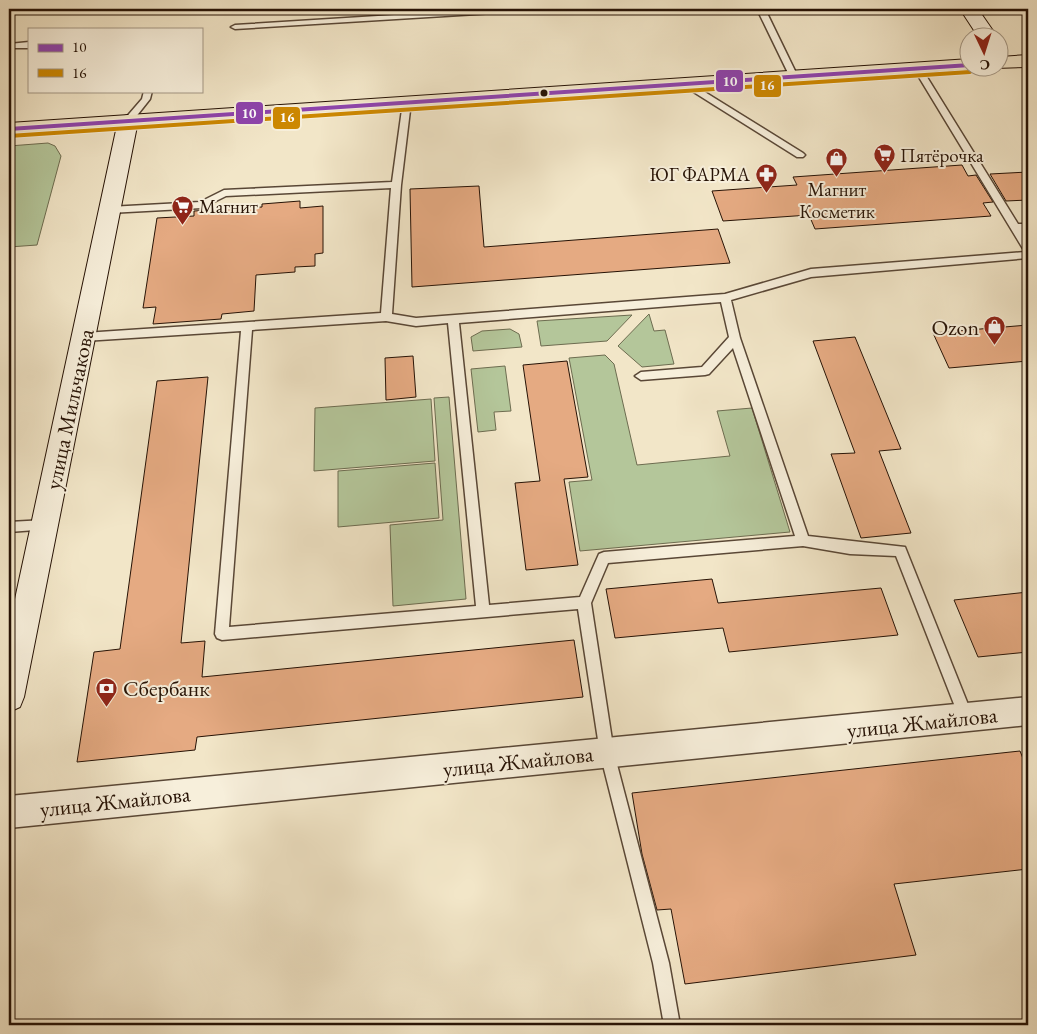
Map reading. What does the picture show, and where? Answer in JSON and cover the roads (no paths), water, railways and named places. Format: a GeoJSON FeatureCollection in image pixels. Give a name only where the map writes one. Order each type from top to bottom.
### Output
{"type":"FeatureCollection","features":[{"type":"Feature","properties":{"kind":"main road"},"geometry":{"type":"LineString","coordinates":[[1010,60],[1028,61]]}},
{"type":"Feature","properties":{"kind":"main road"},"geometry":{"type":"LineString","coordinates":[[9,129],[960,66]]}},
{"type":"Feature","properties":{"kind":"street"},"geometry":{"type":"LineString","coordinates":[[969,9],[982,28]]}},
{"type":"Feature","properties":{"kind":"street","name":"улица Мильчакова"},"geometry":{"type":"LineString","coordinates":[[9,697],[128,121]]}},
{"type":"Feature","properties":{"kind":"street","name":"улица Жмайлова"},"geometry":{"type":"LineString","coordinates":[[9,812],[1028,711]]}},
{"type":"Feature","properties":{"kind":"lane"},"geometry":{"type":"LineString","coordinates":[[234,27],[524,9]]}},
{"type":"Feature","properties":{"kind":"lane"},"geometry":{"type":"LineString","coordinates":[[761,9],[794,77]]}},
{"type":"Feature","properties":{"kind":"lane"},"geometry":{"type":"LineString","coordinates":[[9,46],[28,45]]}},
{"type":"Feature","properties":{"kind":"lane"},"geometry":{"type":"LineString","coordinates":[[918,69],[1028,249]]}},
{"type":"Feature","properties":{"kind":"lane"},"geometry":{"type":"LineString","coordinates":[[687,84],[800,156]]}},
{"type":"Feature","properties":{"kind":"lane"},"geometry":{"type":"LineString","coordinates":[[128,121],[146,99],[148,92]]}},
{"type":"Feature","properties":{"kind":"lane"},"geometry":{"type":"LineString","coordinates":[[386,317],[396,185],[407,102]]}},
{"type":"Feature","properties":{"kind":"lane"},"geometry":{"type":"LineString","coordinates":[[109,210],[202,205],[224,193],[396,185]]}},
{"type":"Feature","properties":{"kind":"lane"},"geometry":{"type":"LineString","coordinates":[[1015,228],[1028,227]]}},
{"type":"Feature","properties":{"kind":"lane"},"geometry":{"type":"LineString","coordinates":[[84,337],[386,317],[416,322],[725,298],[811,273],[1028,255]]}},
{"type":"Feature","properties":{"kind":"lane"},"geometry":{"type":"LineString","coordinates":[[725,298],[735,338],[804,541]]}},
{"type":"Feature","properties":{"kind":"lane"},"geometry":{"type":"LineString","coordinates":[[454,318],[482,611]]}},
{"type":"Feature","properties":{"kind":"lane"},"geometry":{"type":"LineString","coordinates":[[246,326],[222,634],[584,603]]}},
{"type":"Feature","properties":{"kind":"lane"},"geometry":{"type":"LineString","coordinates":[[641,376],[705,371],[735,338]]}},
{"type":"Feature","properties":{"kind":"lane"},"geometry":{"type":"LineString","coordinates":[[9,528],[45,525]]}},
{"type":"Feature","properties":{"kind":"lane"},"geometry":{"type":"LineString","coordinates":[[672,1025],[661,963],[607,753],[584,603],[604,558],[804,541],[850,548],[900,551],[966,717]]}},
{"type":"Feature","properties":{"kind":"place","name":"Пятёрочка"},"geometry":{"type":"Point","coordinates":[884,174]}},
{"type":"Feature","properties":{"kind":"place","name":"Магнит Косметик"},"geometry":{"type":"Point","coordinates":[837,177]}},
{"type":"Feature","properties":{"kind":"place","name":"ЮГ ФАРМА"},"geometry":{"type":"Point","coordinates":[766,193]}},
{"type":"Feature","properties":{"kind":"place","name":"Магнит"},"geometry":{"type":"Point","coordinates":[183,225]}},
{"type":"Feature","properties":{"kind":"place","name":"Ozon"},"geometry":{"type":"Point","coordinates":[995,346]}},
{"type":"Feature","properties":{"kind":"place","name":"Сбербанк"},"geometry":{"type":"Point","coordinates":[107,707]}}]}
